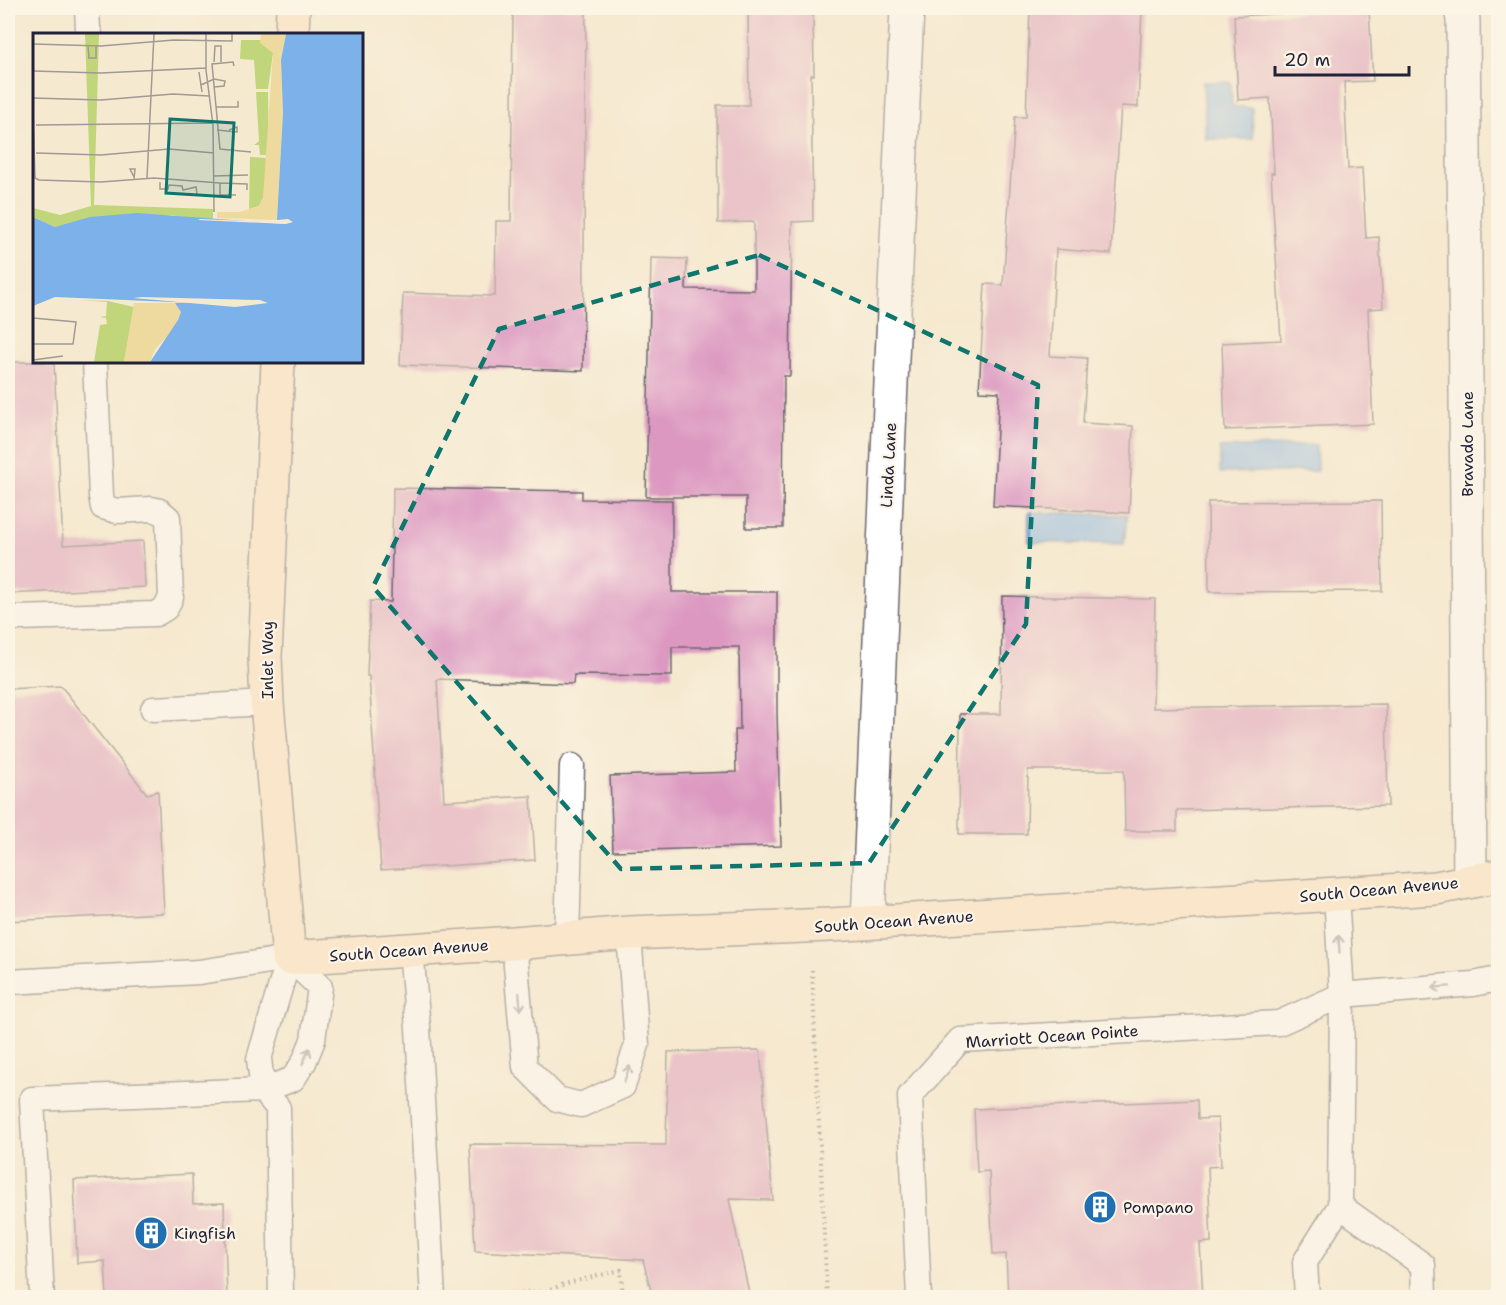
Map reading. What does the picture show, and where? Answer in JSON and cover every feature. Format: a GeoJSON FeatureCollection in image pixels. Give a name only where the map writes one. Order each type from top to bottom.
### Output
{"type":"FeatureCollection","features":[{"type":"Feature","properties":{"kind":"street"},"geometry":{"type":"LineString","coordinates":[[292,33],[293,8]]}},
{"type":"Feature","properties":{"kind":"street","name":"Linda Lane"},"geometry":{"type":"LineString","coordinates":[[868,922],[907,8]]}},
{"type":"Feature","properties":{"kind":"street","name":"Bravado Lane"},"geometry":{"type":"LineString","coordinates":[[1461,8],[1484,878]]}},
{"type":"Feature","properties":{"kind":"street","name":"Inlet Way"},"geometry":{"type":"LineString","coordinates":[[278,363],[265,657],[289,958]]}},
{"type":"Feature","properties":{"kind":"street","name":"South Ocean Avenue"},"geometry":{"type":"LineString","coordinates":[[289,958],[629,933],[830,926],[1436,888],[1484,878]]}},
{"type":"Feature","properties":{"kind":"lane"},"geometry":{"type":"LineString","coordinates":[[87,8],[90,33]]}},
{"type":"Feature","properties":{"kind":"lane"},"geometry":{"type":"LineString","coordinates":[[17,618],[156,614],[165,608],[171,597],[168,518],[160,511],[151,509],[117,511],[103,507],[94,363]]}},
{"type":"Feature","properties":{"kind":"lane"},"geometry":{"type":"LineString","coordinates":[[153,709],[267,703]]}},
{"type":"Feature","properties":{"kind":"lane"},"geometry":{"type":"LineString","coordinates":[[567,938],[572,766]]}},
{"type":"Feature","properties":{"kind":"lane"},"geometry":{"type":"LineString","coordinates":[[1307,1298],[1305,1262],[1340,1206],[1342,994],[1336,894]]}},
{"type":"Feature","properties":{"kind":"lane"},"geometry":{"type":"LineString","coordinates":[[514,943],[525,1067],[556,1099],[581,1105],[623,1086],[637,1046],[629,933]]}},
{"type":"Feature","properties":{"kind":"lane"},"geometry":{"type":"LineString","coordinates":[[411,950],[418,1028],[433,1298]]}},
{"type":"Feature","properties":{"kind":"lane"},"geometry":{"type":"LineString","coordinates":[[8,982],[199,972],[289,958]]}},
{"type":"Feature","properties":{"kind":"lane"},"geometry":{"type":"LineString","coordinates":[[42,1298],[32,1099],[263,1090],[293,1079],[304,1062],[313,1040],[320,987],[289,958]]}},
{"type":"Feature","properties":{"kind":"lane"},"geometry":{"type":"LineString","coordinates":[[280,1298],[278,1108],[263,1090],[259,1059],[289,958]]}},
{"type":"Feature","properties":{"kind":"lane"},"geometry":{"type":"LineString","coordinates":[[1342,994],[1473,984],[1498,979]]}},
{"type":"Feature","properties":{"kind":"lane","name":"Marriott Ocean Pointe"},"geometry":{"type":"LineString","coordinates":[[919,1298],[910,1096],[960,1040],[1280,1023],[1342,994]]}},
{"type":"Feature","properties":{"kind":"lane"},"geometry":{"type":"LineString","coordinates":[[1340,1206],[1423,1265],[1424,1298]]}},
{"type":"Feature","properties":{"kind":"path"},"geometry":{"type":"LineString","coordinates":[[812,970],[826,1298]]}},
{"type":"Feature","properties":{"kind":"path"},"geometry":{"type":"LineString","coordinates":[[485,1295],[548,1291],[564,1284],[621,1270],[623,1298]]}},
{"type":"Feature","properties":{"kind":"highlighted area"},"geometry":{"type":"Polygon","coordinates":[[[759,255],[1038,385],[1026,624],[869,863],[621,869],[373,587],[499,329],[759,255]]]}},
{"type":"Feature","properties":{"kind":"water"},"geometry":{"type":"Polygon","coordinates":[[[1203,82],[1231,82],[1232,106],[1252,108],[1253,139],[1206,139],[1203,82]]]}},
{"type":"Feature","properties":{"kind":"water"},"geometry":{"type":"Polygon","coordinates":[[[1316,445],[1317,471],[1220,473],[1220,448],[1316,445]]]}},
{"type":"Feature","properties":{"kind":"water"},"geometry":{"type":"Polygon","coordinates":[[[1029,512],[1127,515],[1124,544],[1029,542],[1029,512]]]}},
{"type":"Feature","properties":{"kind":"building"},"geometry":{"type":"Polygon","coordinates":[[[513,8],[586,8],[583,371],[400,365],[403,293],[495,296],[496,221],[511,221],[513,8]]]}},
{"type":"Feature","properties":{"kind":"building"},"geometry":{"type":"Polygon","coordinates":[[[748,8],[813,8],[814,75],[811,75],[813,221],[792,222],[790,376],[784,376],[783,528],[746,528],[746,497],[646,497],[651,258],[687,259],[686,289],[754,290],[754,222],[718,223],[717,105],[749,105],[748,8]]]}},
{"type":"Feature","properties":{"kind":"building"},"geometry":{"type":"Polygon","coordinates":[[[1030,8],[1142,8],[1138,107],[1121,106],[1111,254],[1056,249],[1050,356],[1087,358],[1083,423],[1133,426],[1129,513],[993,506],[999,392],[979,391],[985,284],[1003,285],[1015,117],[1026,117],[1030,8]]]}},
{"type":"Feature","properties":{"kind":"building"},"geometry":{"type":"Polygon","coordinates":[[[1369,9],[1373,81],[1344,82],[1348,169],[1362,168],[1366,238],[1379,237],[1383,308],[1368,309],[1373,424],[1225,430],[1222,343],[1281,340],[1271,173],[1274,173],[1270,98],[1238,100],[1234,16],[1369,9]]]}},
{"type":"Feature","properties":{"kind":"building"},"geometry":{"type":"Polygon","coordinates":[[[8,362],[54,363],[63,545],[143,541],[145,587],[8,594],[8,362]]]}},
{"type":"Feature","properties":{"kind":"building"},"geometry":{"type":"Polygon","coordinates":[[[393,488],[582,491],[582,499],[672,500],[672,592],[777,592],[777,713],[781,846],[613,851],[610,776],[736,772],[735,730],[740,730],[739,647],[672,647],[672,676],[574,675],[573,684],[437,679],[444,801],[531,796],[535,860],[381,870],[369,676],[367,676],[370,601],[391,602],[393,488]]]}},
{"type":"Feature","properties":{"kind":"building"},"geometry":{"type":"Polygon","coordinates":[[[1381,501],[1382,591],[1209,592],[1208,502],[1381,501]]]}},
{"type":"Feature","properties":{"kind":"building"},"geometry":{"type":"Polygon","coordinates":[[[1002,596],[1155,599],[1153,708],[1386,704],[1388,806],[1177,810],[1177,831],[1125,831],[1124,770],[1028,770],[1027,834],[959,834],[960,714],[1001,714],[1002,596]]]}},
{"type":"Feature","properties":{"kind":"building"},"geometry":{"type":"Polygon","coordinates":[[[61,686],[147,794],[158,791],[164,913],[8,921],[8,689],[61,686]]]}},
{"type":"Feature","properties":{"kind":"building"},"geometry":{"type":"Polygon","coordinates":[[[760,1050],[773,1200],[729,1199],[750,1298],[653,1298],[643,1260],[475,1251],[470,1144],[666,1145],[668,1052],[760,1050]]]}},
{"type":"Feature","properties":{"kind":"building","name":"Pompano"},"geometry":{"type":"Polygon","coordinates":[[[1197,1100],[1198,1119],[1218,1118],[1221,1166],[1208,1167],[1211,1242],[1200,1243],[1203,1298],[1008,1298],[1006,1254],[993,1255],[989,1171],[977,1172],[974,1109],[1197,1100]]]}},
{"type":"Feature","properties":{"kind":"building","name":"Kingfish"},"geometry":{"type":"Polygon","coordinates":[[[192,1174],[193,1204],[224,1203],[227,1298],[107,1298],[105,1261],[77,1263],[74,1180],[192,1174]]]}},
{"type":"Feature","properties":{"kind":"place","name":"Pompano"},"geometry":{"type":"Point","coordinates":[1100,1207]}},
{"type":"Feature","properties":{"kind":"place","name":"Kingfish"},"geometry":{"type":"Point","coordinates":[151,1233]}}]}
